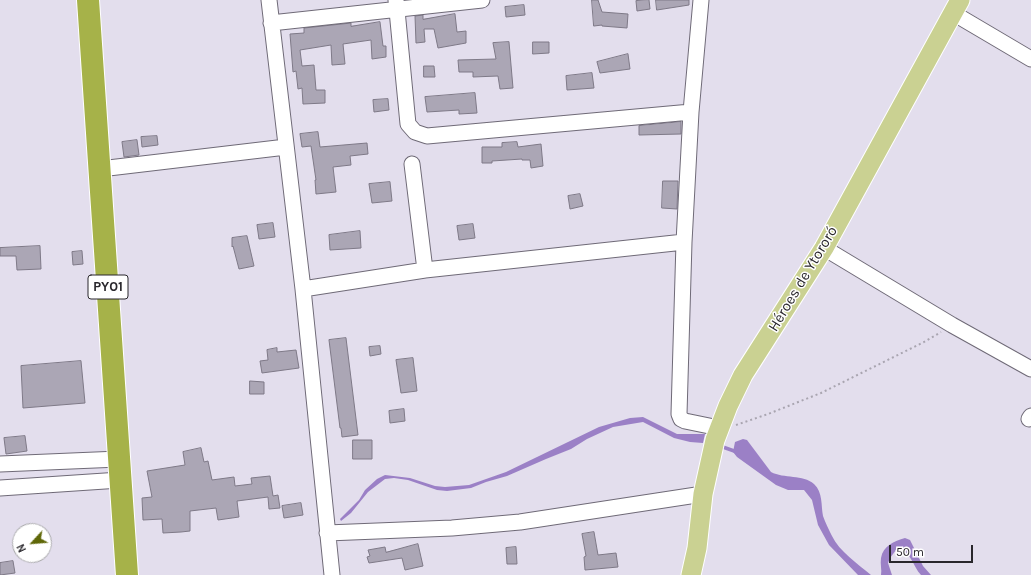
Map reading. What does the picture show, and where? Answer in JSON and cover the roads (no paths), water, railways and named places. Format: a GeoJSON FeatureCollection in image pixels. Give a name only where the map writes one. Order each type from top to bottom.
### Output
{"type":"FeatureCollection","features":[{"type":"Feature","properties":{"kind":"highway","name":"PY01"},"geometry":{"type":"LineString","coordinates":[[88,0],[126,575]]}},
{"type":"Feature","properties":{"kind":"main road","name":"Héroes de Ytororó"},"geometry":{"type":"LineString","coordinates":[[691,575],[697,548],[702,494],[717,434],[743,375],[824,248],[957,6]]}},
{"type":"Feature","properties":{"kind":"street"},"geometry":{"type":"LineString","coordinates":[[269,0],[303,289],[332,575]]}},
{"type":"Feature","properties":{"kind":"street"},"geometry":{"type":"LineString","coordinates":[[272,23],[396,5],[482,0]]}},
{"type":"Feature","properties":{"kind":"street"},"geometry":{"type":"LineString","coordinates":[[701,0],[691,112],[684,242],[679,414],[685,421],[717,434]]}},
{"type":"Feature","properties":{"kind":"street"},"geometry":{"type":"LineString","coordinates":[[396,5],[408,124],[415,132],[426,136],[691,112]]}},
{"type":"Feature","properties":{"kind":"street"},"geometry":{"type":"LineString","coordinates":[[957,6],[1031,59]]}},
{"type":"Feature","properties":{"kind":"street"},"geometry":{"type":"LineString","coordinates":[[100,169],[286,147]]}},
{"type":"Feature","properties":{"kind":"street"},"geometry":{"type":"LineString","coordinates":[[412,164],[425,270]]}},
{"type":"Feature","properties":{"kind":"street"},"geometry":{"type":"LineString","coordinates":[[303,289],[425,270],[684,242]]}},
{"type":"Feature","properties":{"kind":"street"},"geometry":{"type":"LineString","coordinates":[[824,248],[952,325],[1031,369]]}},
{"type":"Feature","properties":{"kind":"street"},"geometry":{"type":"LineString","coordinates":[[0,464],[119,458]]}},
{"type":"Feature","properties":{"kind":"street"},"geometry":{"type":"LineString","coordinates":[[0,488],[120,480]]}},
{"type":"Feature","properties":{"kind":"street"},"geometry":{"type":"LineString","coordinates":[[327,533],[452,528],[520,522],[702,494]]}},
{"type":"Feature","properties":{"kind":"waterway"},"geometry":{"type":"LineString","coordinates":[[720,446],[737,452]]}}]}
